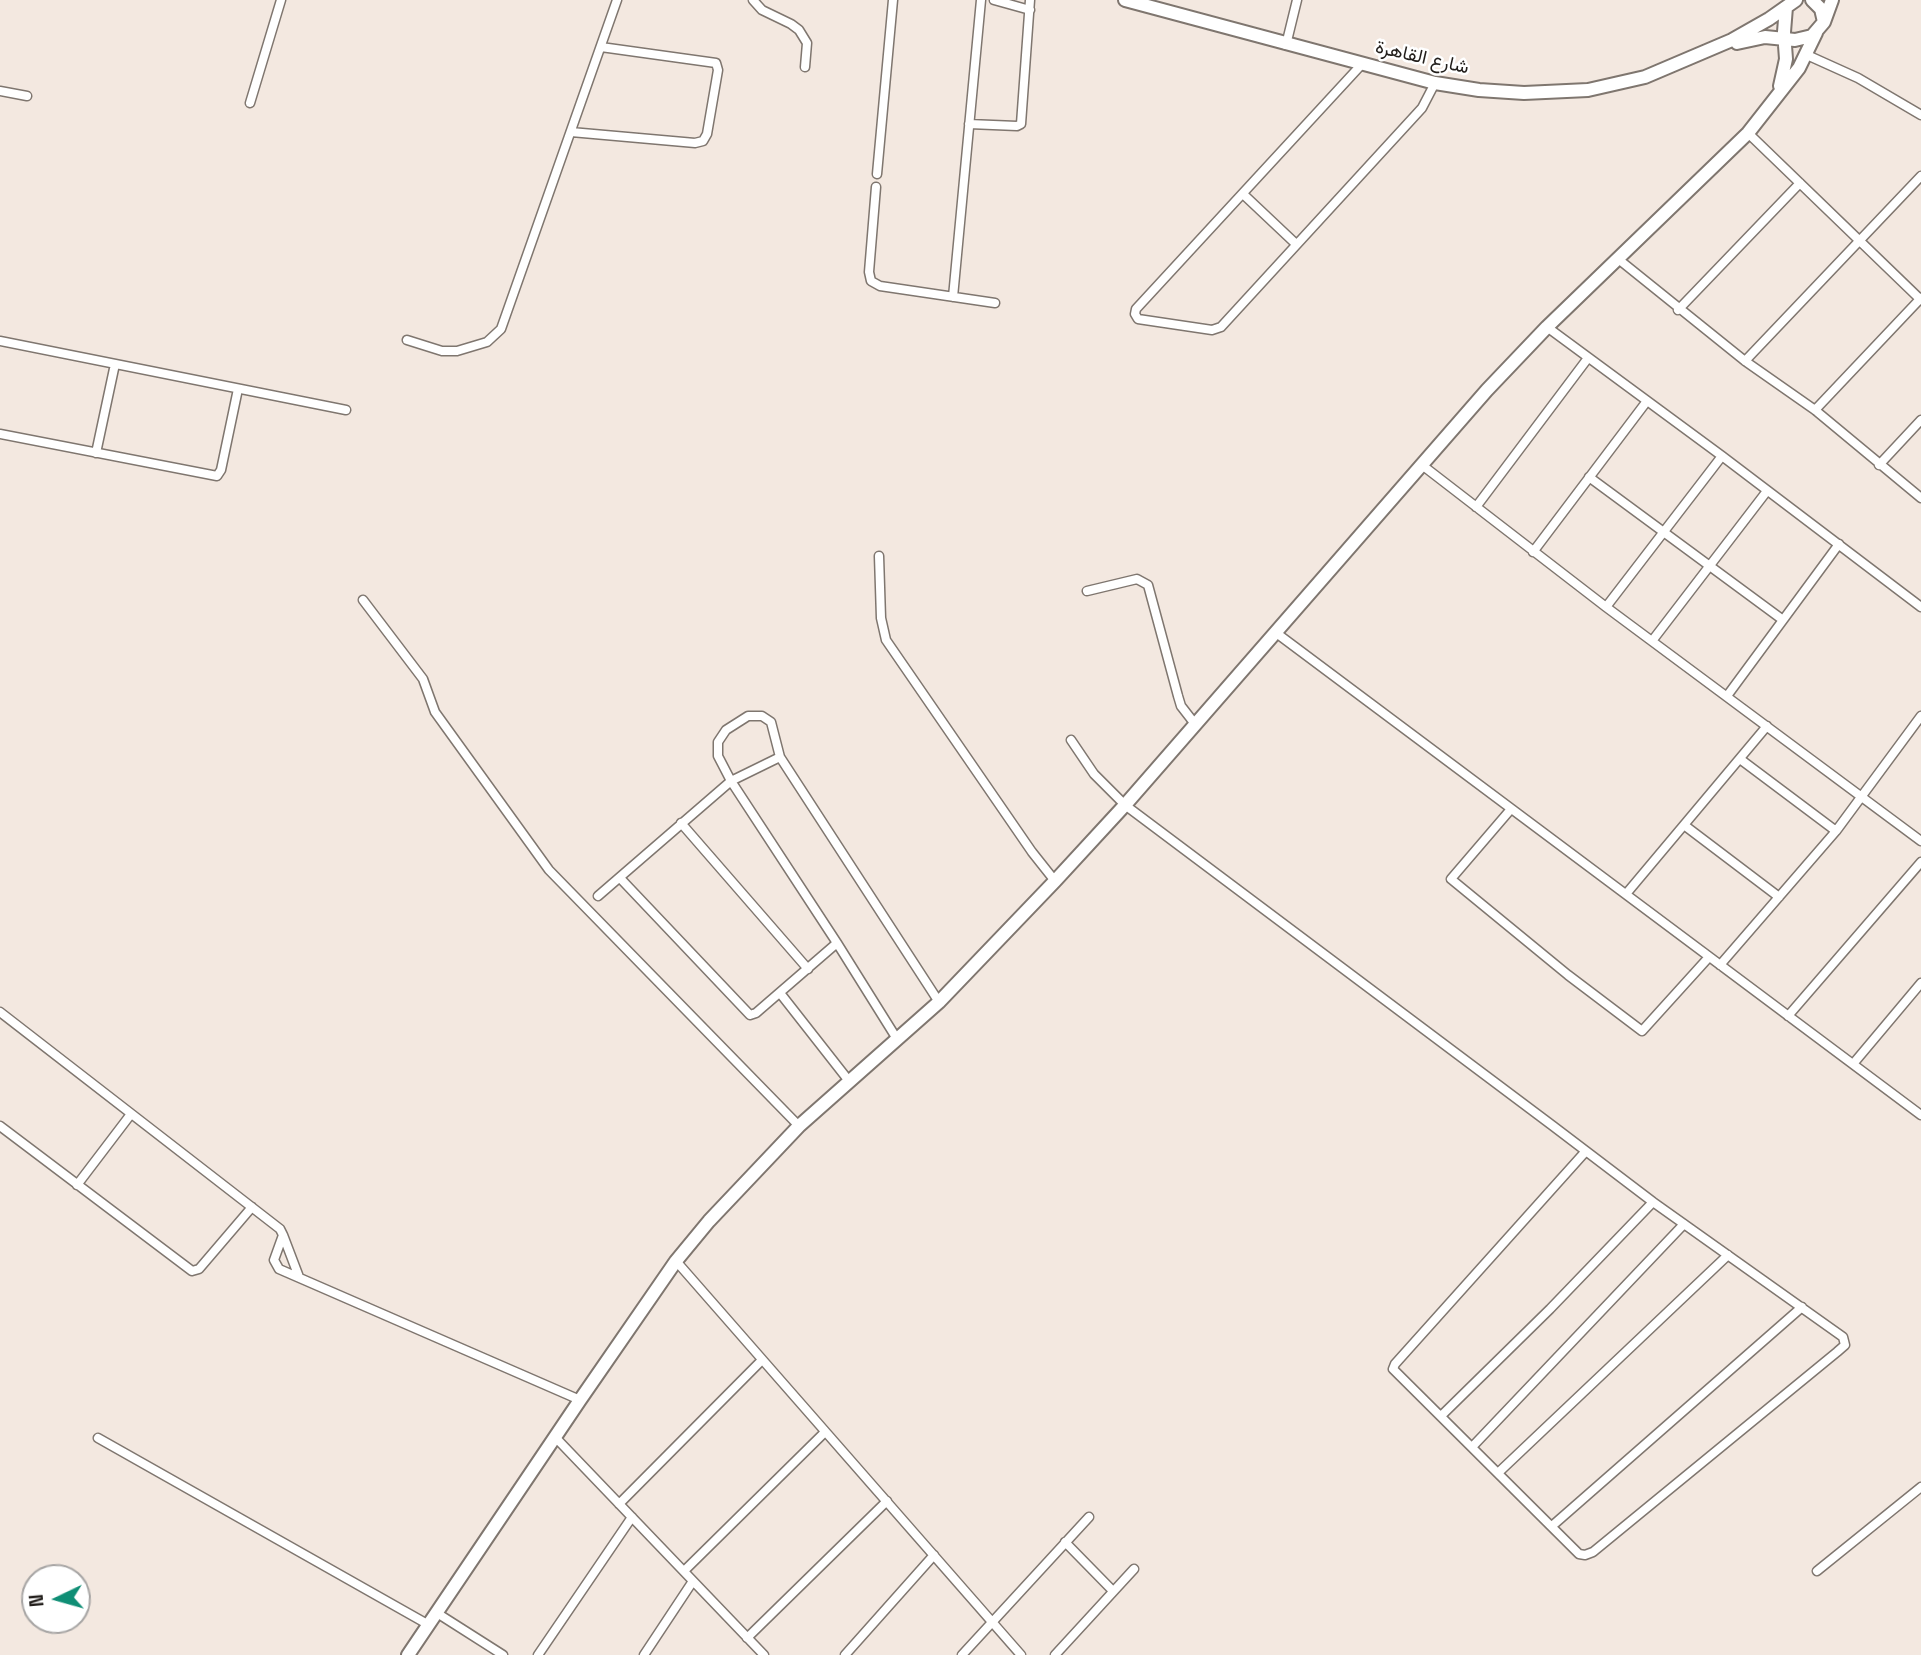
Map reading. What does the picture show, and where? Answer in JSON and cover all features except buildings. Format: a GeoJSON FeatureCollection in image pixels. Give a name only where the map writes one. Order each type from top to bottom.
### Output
{"type":"FeatureCollection","features":[{"type":"Feature","properties":{"kind":"main road","name":"شارع القاهرة"},"geometry":{"type":"LineString","coordinates":[[1125,0],[1435,83],[1503,93],[1566,93],[1645,77],[1713,49],[1751,30],[1791,4]]}},
{"type":"Feature","properties":{"kind":"main road"},"geometry":{"type":"LineString","coordinates":[[1812,0],[1822,9],[1820,28]]}},
{"type":"Feature","properties":{"kind":"main road"},"geometry":{"type":"LineString","coordinates":[[408,1655],[676,1261],[724,1204],[799,1126],[939,1002],[1055,881],[1125,805],[1487,390],[1546,327],[1748,133],[1807,55],[1832,0]]}},
{"type":"Feature","properties":{"kind":"main road"},"geometry":{"type":"LineString","coordinates":[[1776,96],[1785,69],[1784,40],[1791,4]]}},
{"type":"Feature","properties":{"kind":"main road","name":"شارع القاهرة"},"geometry":{"type":"LineString","coordinates":[[1713,49],[1765,37],[1801,39],[1820,28]]}},
{"type":"Feature","properties":{"kind":"street"},"geometry":{"type":"LineString","coordinates":[[250,103],[281,0]]}},
{"type":"Feature","properties":{"kind":"street"},"geometry":{"type":"LineString","coordinates":[[407,340],[442,351],[457,351],[479,346],[498,334],[505,321],[617,0]]}},
{"type":"Feature","properties":{"kind":"street"},"geometry":{"type":"LineString","coordinates":[[753,0],[762,10],[799,30],[807,43],[805,67]]}},
{"type":"Feature","properties":{"kind":"street"},"geometry":{"type":"LineString","coordinates":[[877,174],[893,0]]}},
{"type":"Feature","properties":{"kind":"street"},"geometry":{"type":"LineString","coordinates":[[953,297],[981,0]]}},
{"type":"Feature","properties":{"kind":"street"},"geometry":{"type":"LineString","coordinates":[[969,124],[1021,124],[1030,5],[994,0]]}},
{"type":"Feature","properties":{"kind":"street"},"geometry":{"type":"LineString","coordinates":[[1286,45],[1297,0]]}},
{"type":"Feature","properties":{"kind":"street"},"geometry":{"type":"LineString","coordinates":[[571,132],[695,143],[703,141],[707,134],[718,70],[716,63],[601,47]]}},
{"type":"Feature","properties":{"kind":"street"},"geometry":{"type":"LineString","coordinates":[[1807,55],[1858,78],[1921,115]]}},
{"type":"Feature","properties":{"kind":"street"},"geometry":{"type":"LineString","coordinates":[[1362,64],[1136,309],[1138,319],[1217,330],[1422,108],[1435,83]]}},
{"type":"Feature","properties":{"kind":"street"},"geometry":{"type":"LineString","coordinates":[[0,91],[27,96]]}},
{"type":"Feature","properties":{"kind":"street"},"geometry":{"type":"LineString","coordinates":[[1748,133],[1921,299],[1815,410]]}},
{"type":"Feature","properties":{"kind":"street"},"geometry":{"type":"LineString","coordinates":[[1745,361],[1921,176]]}},
{"type":"Feature","properties":{"kind":"street"},"geometry":{"type":"LineString","coordinates":[[1678,310],[1800,183]]}},
{"type":"Feature","properties":{"kind":"street"},"geometry":{"type":"LineString","coordinates":[[876,187],[869,272],[871,281],[880,286],[995,303]]}},
{"type":"Feature","properties":{"kind":"street"},"geometry":{"type":"LineString","coordinates":[[1243,194],[1296,244]]}},
{"type":"Feature","properties":{"kind":"street"},"geometry":{"type":"LineString","coordinates":[[1617,258],[1678,310],[1815,410],[1921,498]]}},
{"type":"Feature","properties":{"kind":"street"},"geometry":{"type":"LineString","coordinates":[[1546,327],[1921,607]]}},
{"type":"Feature","properties":{"kind":"street"},"geometry":{"type":"LineString","coordinates":[[0,341],[346,410]]}},
{"type":"Feature","properties":{"kind":"street"},"geometry":{"type":"LineString","coordinates":[[1476,507],[1588,358]]}},
{"type":"Feature","properties":{"kind":"street"},"geometry":{"type":"LineString","coordinates":[[96,453],[115,364]]}},
{"type":"Feature","properties":{"kind":"street"},"geometry":{"type":"LineString","coordinates":[[0,434],[217,476],[221,470],[237,389]]}},
{"type":"Feature","properties":{"kind":"street"},"geometry":{"type":"LineString","coordinates":[[1533,552],[1647,401]]}},
{"type":"Feature","properties":{"kind":"street"},"geometry":{"type":"LineString","coordinates":[[1879,465],[1921,420]]}},
{"type":"Feature","properties":{"kind":"street"},"geometry":{"type":"LineString","coordinates":[[1606,607],[1722,456]]}},
{"type":"Feature","properties":{"kind":"street"},"geometry":{"type":"LineString","coordinates":[[1422,465],[1533,552],[1921,841]]}},
{"type":"Feature","properties":{"kind":"street"},"geometry":{"type":"LineString","coordinates":[[1589,477],[1783,620]]}},
{"type":"Feature","properties":{"kind":"street"},"geometry":{"type":"LineString","coordinates":[[1652,641],[1767,491]]}},
{"type":"Feature","properties":{"kind":"street"},"geometry":{"type":"LineString","coordinates":[[1727,696],[1839,544]]}},
{"type":"Feature","properties":{"kind":"street"},"geometry":{"type":"LineString","coordinates":[[879,556],[881,618],[886,640],[1001,809],[1055,881]]}},
{"type":"Feature","properties":{"kind":"street"},"geometry":{"type":"LineString","coordinates":[[1087,591],[1137,579],[1148,585],[1181,706],[1195,723]]}},
{"type":"Feature","properties":{"kind":"street"},"geometry":{"type":"LineString","coordinates":[[363,600],[423,679],[435,712],[549,870],[799,1126]]}},
{"type":"Feature","properties":{"kind":"street"},"geometry":{"type":"LineString","coordinates":[[1275,632],[1921,1115]]}},
{"type":"Feature","properties":{"kind":"street"},"geometry":{"type":"LineString","coordinates":[[897,1039],[731,781],[718,756],[718,742],[726,730],[748,716],[762,716],[771,722],[780,757],[939,1002]]}},
{"type":"Feature","properties":{"kind":"street"},"geometry":{"type":"LineString","coordinates":[[1720,965],[1836,831],[1919,722]]}},
{"type":"Feature","properties":{"kind":"street"},"geometry":{"type":"LineString","coordinates":[[1626,894],[1767,726]]}},
{"type":"Feature","properties":{"kind":"street"},"geometry":{"type":"LineString","coordinates":[[1071,740],[1094,774],[1125,805],[1586,1151],[1653,1202],[1843,1337],[1845,1341],[1842,1348],[1593,1552],[1585,1555],[1580,1554],[1394,1369],[1395,1364],[1586,1151]]}},
{"type":"Feature","properties":{"kind":"street"},"geometry":{"type":"LineString","coordinates":[[598,896],[731,781],[780,757]]}},
{"type":"Feature","properties":{"kind":"street"},"geometry":{"type":"LineString","coordinates":[[1740,759],[1836,831]]}},
{"type":"Feature","properties":{"kind":"street"},"geometry":{"type":"LineString","coordinates":[[1511,809],[1451,879],[1568,975],[1642,1031],[1709,957]]}},
{"type":"Feature","properties":{"kind":"street"},"geometry":{"type":"LineString","coordinates":[[681,823],[808,969]]}},
{"type":"Feature","properties":{"kind":"street"},"geometry":{"type":"LineString","coordinates":[[1684,825],[1779,897]]}},
{"type":"Feature","properties":{"kind":"street"},"geometry":{"type":"LineString","coordinates":[[1788,1016],[1921,862]]}},
{"type":"Feature","properties":{"kind":"street"},"geometry":{"type":"LineString","coordinates":[[620,878],[750,1015],[756,1013],[837,943]]}},
{"type":"Feature","properties":{"kind":"street"},"geometry":{"type":"LineString","coordinates":[[1853,1064],[1921,983]]}},
{"type":"Feature","properties":{"kind":"street"},"geometry":{"type":"LineString","coordinates":[[780,993],[849,1081]]}},
{"type":"Feature","properties":{"kind":"street"},"geometry":{"type":"LineString","coordinates":[[0,1012],[280,1229],[299,1277]]}},
{"type":"Feature","properties":{"kind":"street"},"geometry":{"type":"LineString","coordinates":[[77,1185],[131,1114]]}},
{"type":"Feature","properties":{"kind":"street"},"geometry":{"type":"LineString","coordinates":[[0,1126],[192,1271],[199,1269],[252,1207]]}},
{"type":"Feature","properties":{"kind":"street"},"geometry":{"type":"LineString","coordinates":[[1442,1415],[1550,1309],[1653,1202]]}},
{"type":"Feature","properties":{"kind":"street"},"geometry":{"type":"LineString","coordinates":[[1473,1446],[1684,1224]]}},
{"type":"Feature","properties":{"kind":"street"},"geometry":{"type":"LineString","coordinates":[[283,1234],[274,1256],[274,1263],[279,1269],[580,1400]]}},
{"type":"Feature","properties":{"kind":"street"},"geometry":{"type":"LineString","coordinates":[[1499,1472],[1728,1255]]}},
{"type":"Feature","properties":{"kind":"street"},"geometry":{"type":"LineString","coordinates":[[676,1261],[1021,1655]]}},
{"type":"Feature","properties":{"kind":"street"},"geometry":{"type":"LineString","coordinates":[[1552,1526],[1802,1307]]}},
{"type":"Feature","properties":{"kind":"street"},"geometry":{"type":"LineString","coordinates":[[619,1504],[762,1360]]}},
{"type":"Feature","properties":{"kind":"street"},"geometry":{"type":"LineString","coordinates":[[684,1572],[825,1432]]}},
{"type":"Feature","properties":{"kind":"street"},"geometry":{"type":"LineString","coordinates":[[98,1438],[429,1625]]}},
{"type":"Feature","properties":{"kind":"street"},"geometry":{"type":"LineString","coordinates":[[556,1438],[747,1638],[754,1651],[764,1655]]}},
{"type":"Feature","properties":{"kind":"street"},"geometry":{"type":"LineString","coordinates":[[1817,1571],[1921,1488]]}},
{"type":"Feature","properties":{"kind":"street"},"geometry":{"type":"LineString","coordinates":[[747,1638],[887,1501]]}},
{"type":"Feature","properties":{"kind":"street"},"geometry":{"type":"LineString","coordinates":[[538,1655],[632,1517]]}},
{"type":"Feature","properties":{"kind":"street"},"geometry":{"type":"LineString","coordinates":[[961,1655],[1089,1517]]}},
{"type":"Feature","properties":{"kind":"street"},"geometry":{"type":"LineString","coordinates":[[1065,1542],[1113,1591]]}},
{"type":"Feature","properties":{"kind":"street"},"geometry":{"type":"LineString","coordinates":[[845,1655],[934,1555]]}},
{"type":"Feature","properties":{"kind":"street"},"geometry":{"type":"LineString","coordinates":[[1055,1655],[1135,1569]]}},
{"type":"Feature","properties":{"kind":"street"},"geometry":{"type":"LineString","coordinates":[[645,1655],[693,1581]]}},
{"type":"Feature","properties":{"kind":"street"},"geometry":{"type":"LineString","coordinates":[[437,1613],[503,1655]]}}]}
